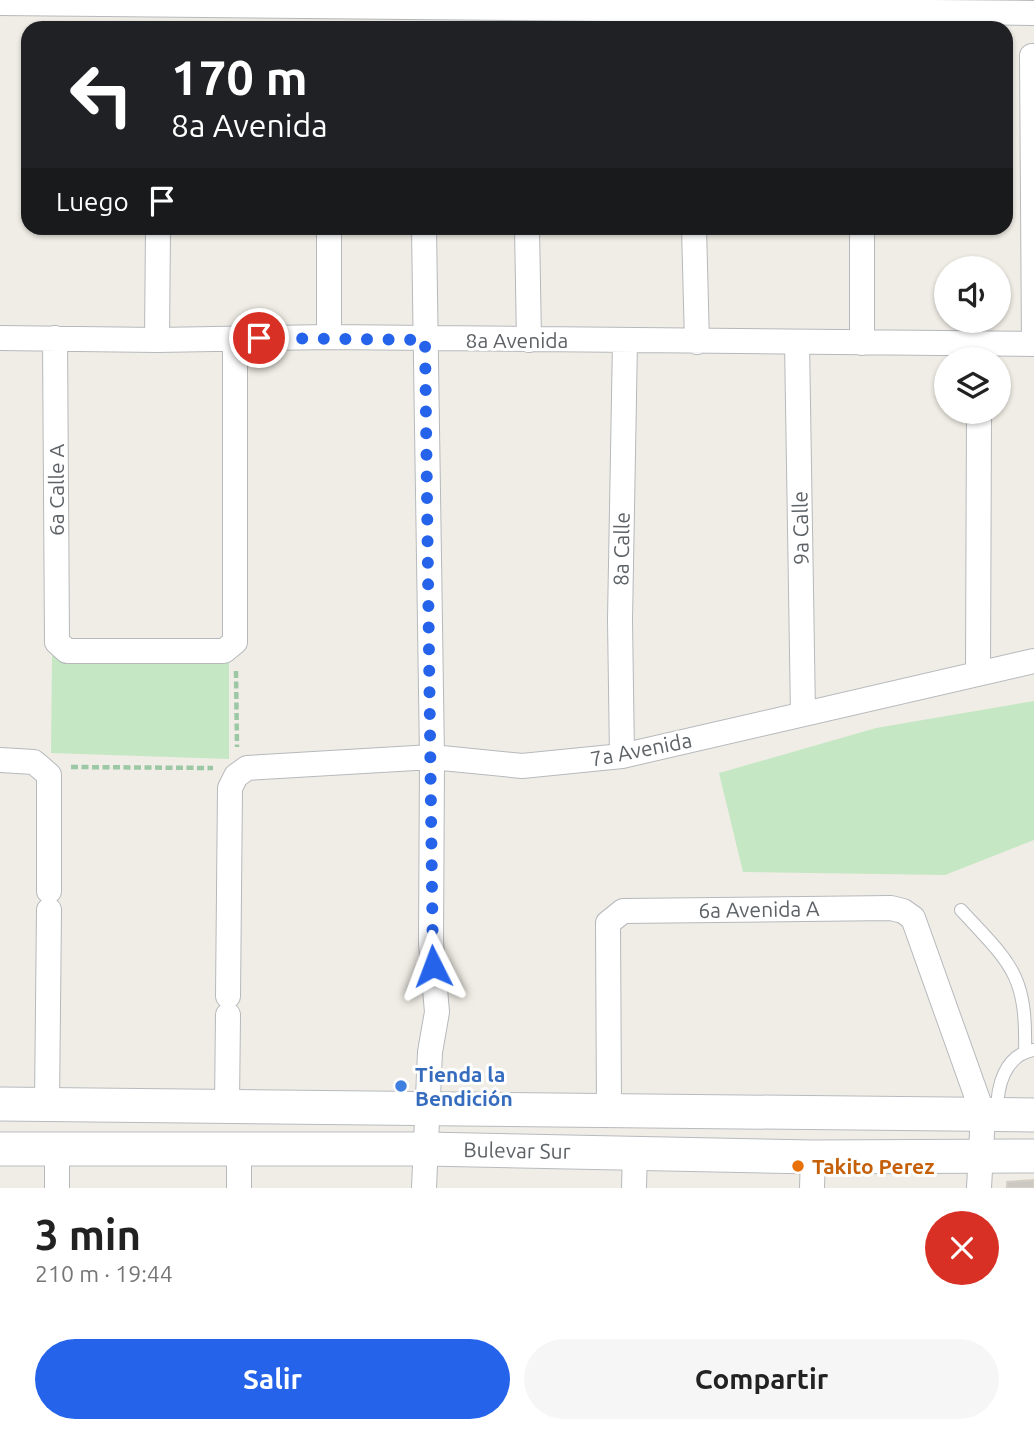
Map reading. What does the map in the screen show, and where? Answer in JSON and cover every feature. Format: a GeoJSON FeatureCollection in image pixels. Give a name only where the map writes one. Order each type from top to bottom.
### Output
{"type":"FeatureCollection","features":[{"type":"Feature","properties":{"kind":"main road","name":"Bulevar Sur"},"geometry":{"type":"LineString","coordinates":[[0,1104],[429,1106],[1034,1115]]}},
{"type":"Feature","properties":{"kind":"main road","name":"Bulevar Sur"},"geometry":{"type":"LineString","coordinates":[[0,1149],[635,1152],[813,1172],[979,1155],[1034,1156]]}},
{"type":"Feature","properties":{"kind":"street"},"geometry":{"type":"LineString","coordinates":[[0,3],[423,12],[855,6],[1034,13]]}},
{"type":"Feature","properties":{"kind":"street"},"geometry":{"type":"LineString","coordinates":[[1032,56],[1034,344]]}},
{"type":"Feature","properties":{"kind":"street"},"geometry":{"type":"LineString","coordinates":[[157,341],[158,235]]}},
{"type":"Feature","properties":{"kind":"street"},"geometry":{"type":"LineString","coordinates":[[329,235],[329,337]]}},
{"type":"Feature","properties":{"kind":"street"},"geometry":{"type":"LineString","coordinates":[[424,235],[432,757],[431,943],[437,1012],[430,1052],[424,1188]]}},
{"type":"Feature","properties":{"kind":"street"},"geometry":{"type":"LineString","coordinates":[[527,235],[529,340]]}},
{"type":"Feature","properties":{"kind":"street"},"geometry":{"type":"LineString","coordinates":[[694,235],[697,342]]}},
{"type":"Feature","properties":{"kind":"street"},"geometry":{"type":"LineString","coordinates":[[862,235],[862,343]]}},
{"type":"Feature","properties":{"kind":"street","name":"8a Avenida"},"geometry":{"type":"LineString","coordinates":[[0,338],[157,341],[329,337],[862,343],[934,348]]}},
{"type":"Feature","properties":{"kind":"street","name":"6a Calle A"},"geometry":{"type":"LineString","coordinates":[[55,338],[57,642],[67,651],[224,651],[235,642]]}},
{"type":"Feature","properties":{"kind":"street"},"geometry":{"type":"LineString","coordinates":[[235,642],[236,338]]}},
{"type":"Feature","properties":{"kind":"street","name":"8a Calle"},"geometry":{"type":"LineString","coordinates":[[622,756],[620,621],[625,341]]}},
{"type":"Feature","properties":{"kind":"street","name":"9a Calle"},"geometry":{"type":"LineString","coordinates":[[797,342],[803,714]]}},
{"type":"Feature","properties":{"kind":"street","name":"8a Avenida"},"geometry":{"type":"LineString","coordinates":[[1010,347],[1034,344]]}},
{"type":"Feature","properties":{"kind":"street"},"geometry":{"type":"LineString","coordinates":[[978,674],[979,424]]}},
{"type":"Feature","properties":{"kind":"street","name":"7a Avenida"},"geometry":{"type":"LineString","coordinates":[[241,771],[254,766],[432,757],[522,766],[622,756],[1034,661]]}},
{"type":"Feature","properties":{"kind":"street"},"geometry":{"type":"LineString","coordinates":[[0,760],[34,762],[43,767],[50,780],[47,1104]]}},
{"type":"Feature","properties":{"kind":"street"},"geometry":{"type":"LineString","coordinates":[[228,1105],[230,788],[241,771]]}},
{"type":"Feature","properties":{"kind":"street","name":"6a Avenida A"},"geometry":{"type":"LineString","coordinates":[[609,1108],[608,923],[623,911],[891,908],[903,911],[913,918],[990,1114]]}},
{"type":"Feature","properties":{"kind":"street"},"geometry":{"type":"LineString","coordinates":[[979,1188],[979,1155],[990,1114]]}},
{"type":"Feature","properties":{"kind":"street"},"geometry":{"type":"LineString","coordinates":[[57,1150],[57,1188]]}},
{"type":"Feature","properties":{"kind":"street"},"geometry":{"type":"LineString","coordinates":[[239,1151],[239,1188]]}},
{"type":"Feature","properties":{"kind":"street"},"geometry":{"type":"LineString","coordinates":[[634,1188],[635,1152]]}},
{"type":"Feature","properties":{"kind":"lane"},"geometry":{"type":"LineString","coordinates":[[961,910],[1014,971],[1026,1010],[1030,1051],[1007,1067],[997,1088],[990,1114]]}},
{"type":"Feature","properties":{"kind":"path"},"geometry":{"type":"LineString","coordinates":[[43,767],[229,768],[241,771],[237,749],[235,642]]}},
{"type":"Feature","properties":{"kind":"green space"},"geometry":{"type":"Polygon","coordinates":[[[229,655],[229,759],[51,753],[52,656],[229,655]]]}},
{"type":"Feature","properties":{"kind":"green space"},"geometry":{"type":"Polygon","coordinates":[[[1034,701],[1034,840],[945,875],[743,872],[719,773],[876,728],[1034,701]]]}},
{"type":"Feature","properties":{"kind":"building"},"geometry":{"type":"Polygon","coordinates":[[[1034,1180],[1034,1188],[1007,1188],[1007,1182],[1034,1180]]]}},
{"type":"Feature","properties":{"kind":"place","name":"Tienda la Bendición"},"geometry":{"type":"Point","coordinates":[401,1086]}},
{"type":"Feature","properties":{"kind":"place","name":"Takito Perez"},"geometry":{"type":"Point","coordinates":[798,1166]}},
{"type":"Feature","properties":{"kind":"route"},"geometry":{"type":"LineString","coordinates":[[259,338],[425,340],[433,966]]}}]}
